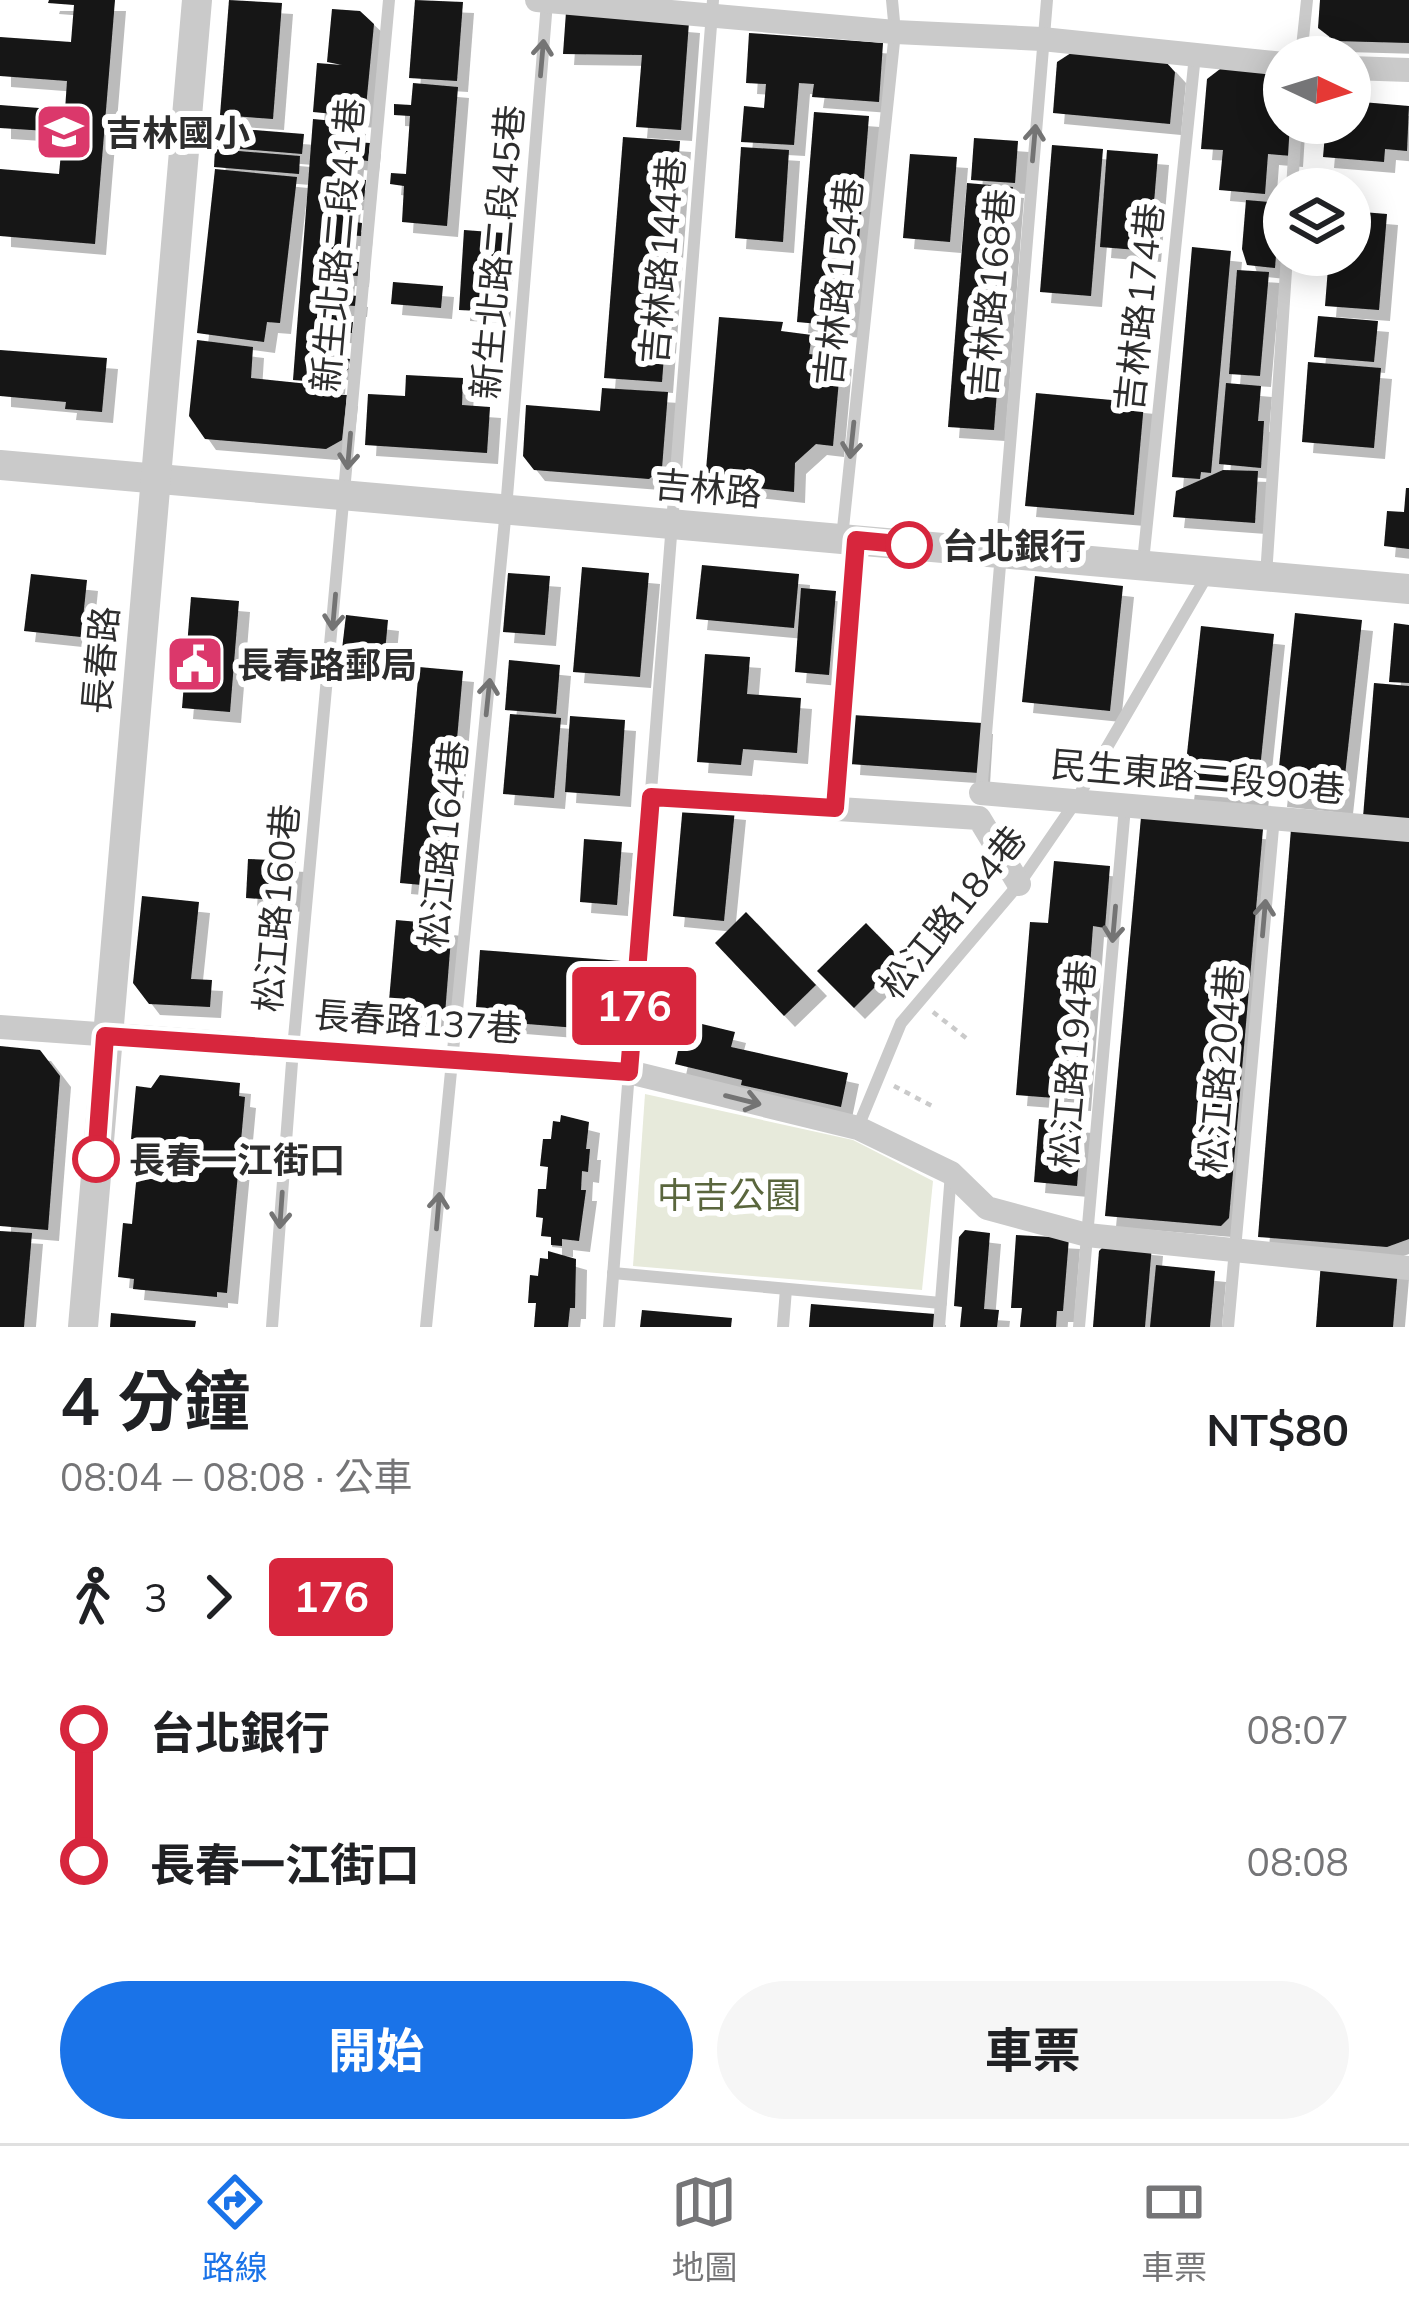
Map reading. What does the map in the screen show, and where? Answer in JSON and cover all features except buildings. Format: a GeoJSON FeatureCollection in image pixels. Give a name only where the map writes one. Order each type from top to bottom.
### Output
{"type":"FeatureCollection","features":[{"type":"Feature","properties":{"kind":"street","name":"長春路"},"geometry":{"type":"LineString","coordinates":[[82,1327],[197,0]]}},
{"type":"Feature","properties":{"kind":"street"},"geometry":{"type":"LineString","coordinates":[[537,0],[713,8],[895,32],[1042,39],[1263,62]]}},
{"type":"Feature","properties":{"kind":"street"},"geometry":{"type":"LineString","coordinates":[[1371,69],[1409,70]]}},
{"type":"Feature","properties":{"kind":"street","name":"吉林路"},"geometry":{"type":"LineString","coordinates":[[0,465],[1409,589]]}},
{"type":"Feature","properties":{"kind":"street"},"geometry":{"type":"LineString","coordinates":[[835,808],[849,540]]}},
{"type":"Feature","properties":{"kind":"street","name":"民生東路二段90巷"},"geometry":{"type":"LineString","coordinates":[[651,797],[835,808],[1074,804],[1409,830]]}},
{"type":"Feature","properties":{"kind":"street"},"geometry":{"type":"LineString","coordinates":[[980,806],[1019,884]]}},
{"type":"Feature","properties":{"kind":"street","name":"長春路137巷"},"geometry":{"type":"LineString","coordinates":[[0,1027],[629,1072],[858,1128],[951,1173],[987,1208],[1087,1235],[1409,1268]]}},
{"type":"Feature","properties":{"kind":"lane","name":"新生北路二段41巷"},"geometry":{"type":"LineString","coordinates":[[344,495],[389,0]]}},
{"type":"Feature","properties":{"kind":"lane","name":"新生北路二段45巷"},"geometry":{"type":"LineString","coordinates":[[506,509],[547,0]]}},
{"type":"Feature","properties":{"kind":"lane","name":"吉林路154巷"},"geometry":{"type":"LineString","coordinates":[[849,540],[895,32],[892,0]]}},
{"type":"Feature","properties":{"kind":"lane","name":"吉林路168巷"},"geometry":{"type":"LineString","coordinates":[[980,806],[1047,0]]}},
{"type":"Feature","properties":{"kind":"lane"},"geometry":{"type":"LineString","coordinates":[[1303,36],[1307,0]]}},
{"type":"Feature","properties":{"kind":"lane","name":"吉林路144巷"},"geometry":{"type":"LineString","coordinates":[[609,1327],[713,8]]}},
{"type":"Feature","properties":{"kind":"lane","name":"吉林路174巷"},"geometry":{"type":"LineString","coordinates":[[1143,566],[1195,56]]}},
{"type":"Feature","properties":{"kind":"lane"},"geometry":{"type":"LineString","coordinates":[[1266,576],[1286,276]]}},
{"type":"Feature","properties":{"kind":"lane","name":"松江路160巷"},"geometry":{"type":"LineString","coordinates":[[272,1327],[344,495]]}},
{"type":"Feature","properties":{"kind":"lane","name":"松江路164巷"},"geometry":{"type":"LineString","coordinates":[[427,1327],[506,509]]}},
{"type":"Feature","properties":{"kind":"lane","name":"松江路184巷"},"geometry":{"type":"LineString","coordinates":[[858,1128],[901,1023],[1019,884],[1074,804],[1210,572]]}},
{"type":"Feature","properties":{"kind":"lane","name":"松江路194巷"},"geometry":{"type":"LineString","coordinates":[[1078,1327],[1124,807]]}},
{"type":"Feature","properties":{"kind":"lane","name":"松江路204巷"},"geometry":{"type":"LineString","coordinates":[[1228,1327],[1274,817]]}},
{"type":"Feature","properties":{"kind":"lane"},"geometry":{"type":"LineString","coordinates":[[939,1327],[951,1173]]}},
{"type":"Feature","properties":{"kind":"lane"},"geometry":{"type":"LineString","coordinates":[[614,1273],[941,1303]]}},
{"type":"Feature","properties":{"kind":"lane"},"geometry":{"type":"LineString","coordinates":[[783,1327],[786,1289]]}},
{"type":"Feature","properties":{"kind":"path"},"geometry":{"type":"LineString","coordinates":[[919,1001],[970,1041]]}},
{"type":"Feature","properties":{"kind":"path"},"geometry":{"type":"LineString","coordinates":[[878,1078],[934,1107]]}},
{"type":"Feature","properties":{"kind":"green space","name":"中吉公園"},"geometry":{"type":"Polygon","coordinates":[[[645,1094],[853,1140],[933,1181],[922,1290],[633,1266],[645,1094]]]}},
{"type":"Feature","properties":{"kind":"bus line","name":"176"},"geometry":{"type":"LineString","coordinates":[[96,1159],[105,1036],[629,1072],[651,797],[835,808],[856,540],[909,545]]}},
{"type":"Feature","properties":{"kind":"place","name":"吉林國小"},"geometry":{"type":"Point","coordinates":[64,132]}},
{"type":"Feature","properties":{"kind":"place","name":"台北銀行"},"geometry":{"type":"Point","coordinates":[909,545]}},
{"type":"Feature","properties":{"kind":"place","name":"長春路郵局"},"geometry":{"type":"Point","coordinates":[195,664]}},
{"type":"Feature","properties":{"kind":"place","name":"長春一江街口"},"geometry":{"type":"Point","coordinates":[96,1159]}}]}
